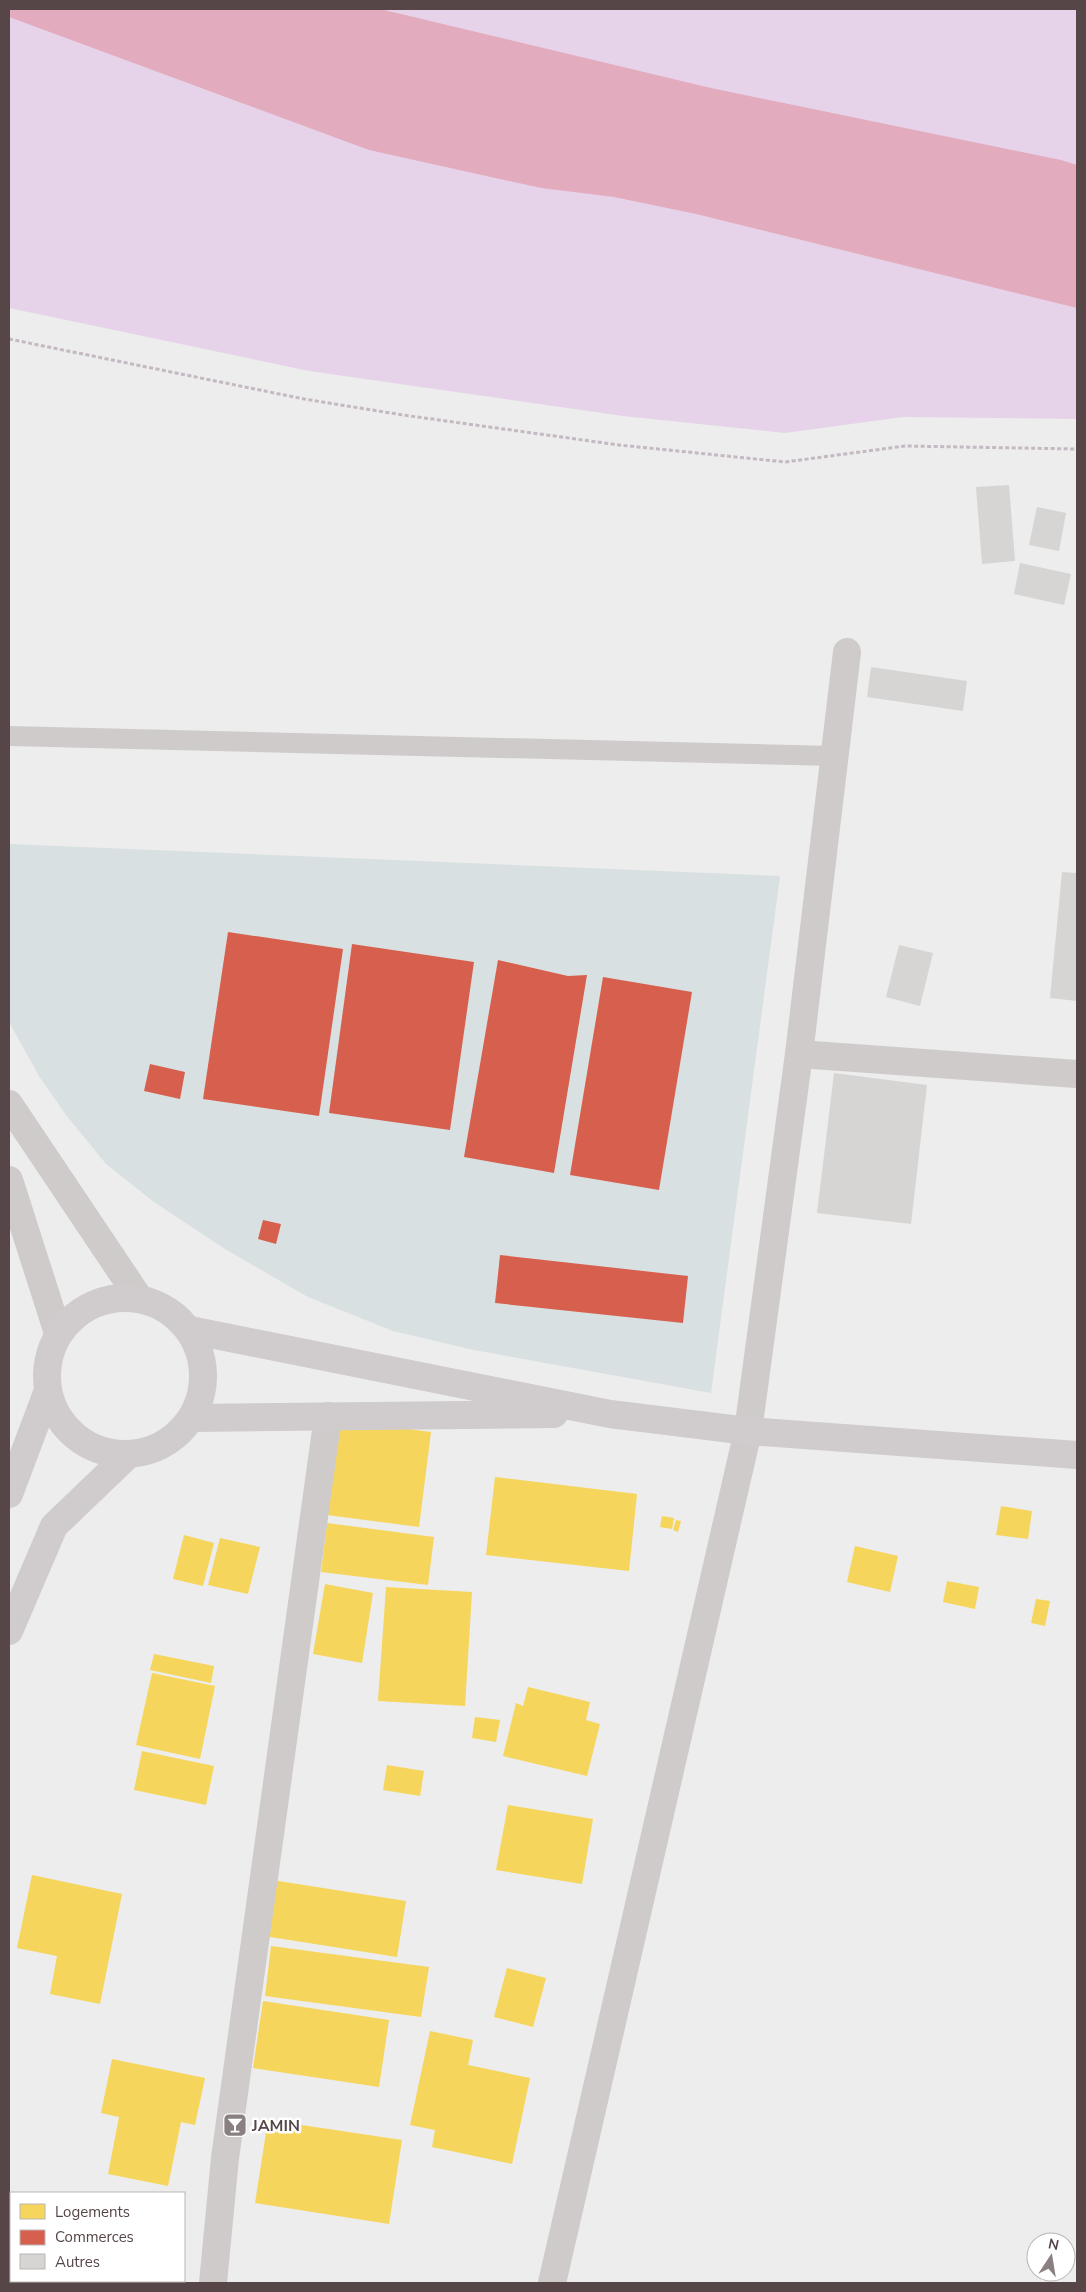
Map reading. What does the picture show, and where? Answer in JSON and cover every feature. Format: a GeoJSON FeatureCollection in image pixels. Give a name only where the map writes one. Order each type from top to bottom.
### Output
{"type":"FeatureCollection","features":[{"type":"Feature","properties":{"kind":"main road"},"geometry":{"type":"LineString","coordinates":[[9,1494],[47,1393],[46,1363],[58,1333],[79,1311],[107,1298],[139,1298],[168,1309],[190,1330],[203,1358],[204,1389],[193,1418],[175,1437],[153,1450],[128,1455],[92,1448],[64,1426],[47,1393]]}},
{"type":"Feature","properties":{"kind":"main road"},"geometry":{"type":"LineString","coordinates":[[190,1330],[610,1414],[748,1431],[1077,1454]]}},
{"type":"Feature","properties":{"kind":"main road"},"geometry":{"type":"LineString","coordinates":[[193,1418],[610,1414]]}},
{"type":"Feature","properties":{"kind":"main road"},"geometry":{"type":"LineString","coordinates":[[9,1631],[54,1526],[128,1455]]}},
{"type":"Feature","properties":{"kind":"street"},"geometry":{"type":"LineString","coordinates":[[552,2283],[748,1431],[799,1054],[847,652]]}},
{"type":"Feature","properties":{"kind":"street"},"geometry":{"type":"LineString","coordinates":[[799,1054],[1077,1074]]}},
{"type":"Feature","properties":{"kind":"street"},"geometry":{"type":"LineString","coordinates":[[9,1104],[139,1298]]}},
{"type":"Feature","properties":{"kind":"street"},"geometry":{"type":"LineString","coordinates":[[9,1180],[58,1333]]}},
{"type":"Feature","properties":{"kind":"street"},"geometry":{"type":"LineString","coordinates":[[213,2283],[225,2158],[328,1416]]}},
{"type":"Feature","properties":{"kind":"lane"},"geometry":{"type":"LineString","coordinates":[[9,736],[834,756]]}},
{"type":"Feature","properties":{"kind":"path"},"geometry":{"type":"LineString","coordinates":[[9,339],[313,401],[619,445],[785,462],[905,446],[1077,449]]}},
{"type":"Feature","properties":{"kind":"shaded area"},"geometry":{"type":"Polygon","coordinates":[[[9,9],[1077,9],[1077,419],[903,417],[785,433],[623,416],[309,371],[9,308],[9,9]]]}},
{"type":"Feature","properties":{"kind":"shaded area"},"geometry":{"type":"Polygon","coordinates":[[[9,9],[380,9],[711,88],[1061,160],[1077,165],[1077,308],[696,214],[614,197],[541,188],[369,150],[9,17],[9,9]]]}},
{"type":"Feature","properties":{"kind":"shaded area"},"geometry":{"type":"Polygon","coordinates":[[[9,844],[780,876],[711,1393],[474,1350],[393,1331],[308,1297],[225,1249],[154,1202],[106,1164],[66,1115],[39,1076],[9,1022],[9,844]]]}},
{"type":"Feature","properties":{"kind":"building: Logements"},"geometry":{"type":"Polygon","coordinates":[[[340,1420],[431,1432],[419,1527],[327,1515],[340,1420]]]}},
{"type":"Feature","properties":{"kind":"building: Logements"},"geometry":{"type":"Polygon","coordinates":[[[495,1477],[637,1494],[629,1571],[486,1555],[495,1477]]]}},
{"type":"Feature","properties":{"kind":"building: Logements"},"geometry":{"type":"Polygon","coordinates":[[[1001,1506],[1032,1511],[1028,1539],[996,1535],[1001,1506]]]}},
{"type":"Feature","properties":{"kind":"building: Logements"},"geometry":{"type":"Polygon","coordinates":[[[662,1516],[674,1518],[672,1529],[660,1527],[662,1516]]]}},
{"type":"Feature","properties":{"kind":"building: Logements"},"geometry":{"type":"Polygon","coordinates":[[[676,1520],[681,1521],[678,1532],[673,1530],[676,1520]]]}},
{"type":"Feature","properties":{"kind":"building: Logements"},"geometry":{"type":"Polygon","coordinates":[[[327,1523],[434,1537],[428,1585],[321,1572],[327,1523]]]}},
{"type":"Feature","properties":{"kind":"building: Logements"},"geometry":{"type":"Polygon","coordinates":[[[184,1535],[214,1543],[203,1586],[173,1579],[184,1535]]]}},
{"type":"Feature","properties":{"kind":"building: Logements"},"geometry":{"type":"Polygon","coordinates":[[[220,1538],[260,1547],[248,1594],[208,1585],[220,1538]]]}},
{"type":"Feature","properties":{"kind":"building: Logements"},"geometry":{"type":"Polygon","coordinates":[[[855,1546],[898,1556],[890,1592],[847,1582],[855,1546]]]}},
{"type":"Feature","properties":{"kind":"building: Logements"},"geometry":{"type":"Polygon","coordinates":[[[947,1581],[979,1587],[975,1609],[943,1602],[947,1581]]]}},
{"type":"Feature","properties":{"kind":"building: Logements"},"geometry":{"type":"Polygon","coordinates":[[[325,1584],[373,1593],[362,1663],[313,1654],[325,1584]]]}},
{"type":"Feature","properties":{"kind":"building: Logements"},"geometry":{"type":"Polygon","coordinates":[[[386,1587],[472,1592],[465,1706],[378,1701],[386,1587]]]}},
{"type":"Feature","properties":{"kind":"building: Logements"},"geometry":{"type":"Polygon","coordinates":[[[1036,1599],[1050,1601],[1045,1626],[1031,1623],[1036,1599]]]}},
{"type":"Feature","properties":{"kind":"building: Logements"},"geometry":{"type":"Polygon","coordinates":[[[154,1654],[214,1666],[211,1683],[150,1670],[154,1654]]]}},
{"type":"Feature","properties":{"kind":"building: Logements"},"geometry":{"type":"Polygon","coordinates":[[[152,1673],[215,1686],[200,1759],[136,1745],[152,1673]]]}},
{"type":"Feature","properties":{"kind":"building: Logements"},"geometry":{"type":"Polygon","coordinates":[[[528,1687],[590,1702],[586,1720],[600,1724],[587,1776],[503,1756],[516,1703],[523,1706],[528,1687]]]}},
{"type":"Feature","properties":{"kind":"building: Logements"},"geometry":{"type":"Polygon","coordinates":[[[475,1717],[500,1720],[496,1742],[472,1738],[475,1717]]]}},
{"type":"Feature","properties":{"kind":"building: Logements"},"geometry":{"type":"Polygon","coordinates":[[[142,1751],[214,1766],[206,1805],[134,1790],[142,1751]]]}},
{"type":"Feature","properties":{"kind":"building: Logements"},"geometry":{"type":"Polygon","coordinates":[[[387,1765],[424,1771],[420,1796],[383,1790],[387,1765]]]}},
{"type":"Feature","properties":{"kind":"building: Logements"},"geometry":{"type":"Polygon","coordinates":[[[508,1805],[593,1819],[582,1884],[496,1870],[508,1805]]]}},
{"type":"Feature","properties":{"kind":"building: Logements"},"geometry":{"type":"Polygon","coordinates":[[[32,1875],[122,1894],[100,2004],[50,1994],[57,1956],[17,1948],[32,1875]]]}},
{"type":"Feature","properties":{"kind":"building: Logements"},"geometry":{"type":"Polygon","coordinates":[[[272,1880],[406,1901],[397,1957],[264,1936],[272,1880]]]}},
{"type":"Feature","properties":{"kind":"building: Logements"},"geometry":{"type":"Polygon","coordinates":[[[271,1946],[429,1967],[421,2017],[265,1996],[271,1946]]]}},
{"type":"Feature","properties":{"kind":"building: Logements"},"geometry":{"type":"Polygon","coordinates":[[[507,1968],[546,1978],[533,2027],[494,2017],[507,1968]]]}},
{"type":"Feature","properties":{"kind":"building: Logements"},"geometry":{"type":"Polygon","coordinates":[[[263,2001],[389,2020],[379,2087],[253,2068],[263,2001]]]}},
{"type":"Feature","properties":{"kind":"building: Logements"},"geometry":{"type":"Polygon","coordinates":[[[430,2031],[473,2040],[468,2065],[530,2078],[512,2164],[432,2147],[435,2130],[410,2125],[430,2031]]]}},
{"type":"Feature","properties":{"kind":"building: Logements"},"geometry":{"type":"Polygon","coordinates":[[[112,2059],[205,2078],[195,2125],[181,2122],[168,2186],[108,2174],[119,2117],[101,2113],[112,2059]]]}},
{"type":"Feature","properties":{"kind":"building: Logements"},"geometry":{"type":"Polygon","coordinates":[[[268,2120],[402,2140],[389,2224],[255,2203],[268,2120]]]}},
{"type":"Feature","properties":{"kind":"building: Logements"},"geometry":{"type":"Polygon","coordinates":[[[135,2282],[180,2282],[180,2283],[135,2282]]]}},
{"type":"Feature","properties":{"kind":"building: Commerces"},"geometry":{"type":"Polygon","coordinates":[[[228,932],[343,949],[319,1116],[203,1099],[228,932]]]}},
{"type":"Feature","properties":{"kind":"building: Commerces"},"geometry":{"type":"Polygon","coordinates":[[[352,944],[474,962],[450,1130],[329,1113],[352,944]]]}},
{"type":"Feature","properties":{"kind":"building: Commerces"},"geometry":{"type":"Polygon","coordinates":[[[498,960],[568,976],[587,975],[554,1173],[464,1157],[498,960]]]}},
{"type":"Feature","properties":{"kind":"building: Commerces"},"geometry":{"type":"Polygon","coordinates":[[[603,977],[692,992],[659,1190],[570,1175],[603,977]]]}},
{"type":"Feature","properties":{"kind":"building: Commerces"},"geometry":{"type":"Polygon","coordinates":[[[150,1064],[185,1072],[180,1099],[144,1091],[150,1064]]]}},
{"type":"Feature","properties":{"kind":"building: Commerces"},"geometry":{"type":"Polygon","coordinates":[[[263,1220],[281,1224],[276,1244],[258,1239],[263,1220]]]}},
{"type":"Feature","properties":{"kind":"building: Commerces"},"geometry":{"type":"Polygon","coordinates":[[[500,1255],[688,1276],[683,1323],[495,1303],[500,1255]]]}},
{"type":"Feature","properties":{"kind":"building: Autres"},"geometry":{"type":"Polygon","coordinates":[[[1009,485],[1015,561],[982,564],[976,487],[1009,485]]]}},
{"type":"Feature","properties":{"kind":"building: Autres"},"geometry":{"type":"Polygon","coordinates":[[[1037,507],[1066,513],[1059,551],[1029,545],[1037,507]]]}},
{"type":"Feature","properties":{"kind":"building: Autres"},"geometry":{"type":"Polygon","coordinates":[[[1020,563],[1071,574],[1064,605],[1014,594],[1020,563]]]}},
{"type":"Feature","properties":{"kind":"building: Autres"},"geometry":{"type":"Polygon","coordinates":[[[871,667],[967,681],[963,711],[867,697],[871,667]]]}},
{"type":"Feature","properties":{"kind":"building: Autres"},"geometry":{"type":"Polygon","coordinates":[[[1062,872],[1077,873],[1077,1001],[1050,998],[1062,872]]]}},
{"type":"Feature","properties":{"kind":"building: Autres"},"geometry":{"type":"Polygon","coordinates":[[[899,945],[933,953],[920,1006],[886,997],[899,945]]]}},
{"type":"Feature","properties":{"kind":"building: Autres"},"geometry":{"type":"Polygon","coordinates":[[[834,1073],[927,1085],[911,1224],[817,1213],[834,1073]]]}},
{"type":"Feature","properties":{"kind":"place","name":"JAMIN"},"geometry":{"type":"Point","coordinates":[235,2125]}}]}
